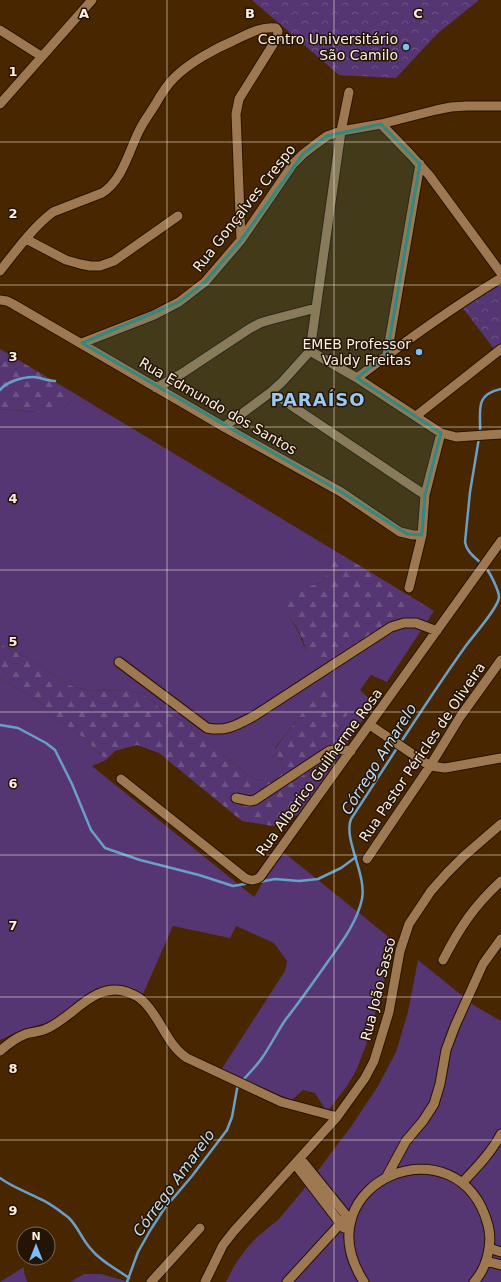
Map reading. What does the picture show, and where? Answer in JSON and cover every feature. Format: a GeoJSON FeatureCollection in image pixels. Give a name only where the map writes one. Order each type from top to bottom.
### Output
{"type":"FeatureCollection","features":[{"type":"Feature","properties":{"kind":"street"},"geometry":{"type":"LineString","coordinates":[[0,104],[92,0]]}},
{"type":"Feature","properties":{"kind":"street"},"geometry":{"type":"LineString","coordinates":[[0,271],[26,239],[53,212],[109,189],[116,180],[140,128],[173,79],[183,70],[226,44],[270,27],[276,28],[278,31],[277,38],[239,99],[236,107],[241,240]]}},
{"type":"Feature","properties":{"kind":"street"},"geometry":{"type":"LineString","coordinates":[[0,30],[41,56]]}},
{"type":"Feature","properties":{"kind":"street"},"geometry":{"type":"LineString","coordinates":[[224,427],[271,392],[310,352],[341,131],[349,92]]}},
{"type":"Feature","properties":{"kind":"street","name":"Rua Gonçalves Crespo"},"geometry":{"type":"LineString","coordinates":[[82,343],[154,315],[180,302],[205,282],[241,240],[293,164],[303,154],[327,136],[341,131],[381,124],[451,107],[501,106]]}},
{"type":"Feature","properties":{"kind":"street"},"geometry":{"type":"LineString","coordinates":[[381,124],[429,175],[501,273]]}},
{"type":"Feature","properties":{"kind":"street"},"geometry":{"type":"LineString","coordinates":[[387,355],[420,164]]}},
{"type":"Feature","properties":{"kind":"street"},"geometry":{"type":"LineString","coordinates":[[26,239],[66,260],[85,265],[100,266],[114,261],[178,216]]}},
{"type":"Feature","properties":{"kind":"street"},"geometry":{"type":"LineString","coordinates":[[357,378],[387,355],[463,302],[501,278]]}},
{"type":"Feature","properties":{"kind":"street","name":"Rua Edmundo dos Santos"},"geometry":{"type":"LineString","coordinates":[[0,300],[13,304],[224,427],[341,492],[400,532],[422,535]]}},
{"type":"Feature","properties":{"kind":"street"},"geometry":{"type":"LineString","coordinates":[[156,388],[181,374],[260,323],[316,308]]}},
{"type":"Feature","properties":{"kind":"street"},"geometry":{"type":"LineString","coordinates":[[416,416],[501,349]]}},
{"type":"Feature","properties":{"kind":"street"},"geometry":{"type":"LineString","coordinates":[[310,352],[357,378],[441,433],[456,437],[501,434]]}},
{"type":"Feature","properties":{"kind":"street"},"geometry":{"type":"LineString","coordinates":[[271,392],[425,495]]}},
{"type":"Feature","properties":{"kind":"street"},"geometry":{"type":"LineString","coordinates":[[409,588],[422,535],[425,495],[441,433]]}},
{"type":"Feature","properties":{"kind":"street","name":"Rua Alberico Guilherme Rosa"},"geometry":{"type":"LineString","coordinates":[[121,779],[245,878],[250,881],[255,881],[260,877],[370,725],[501,541]]}},
{"type":"Feature","properties":{"kind":"street"},"geometry":{"type":"LineString","coordinates":[[119,662],[207,728],[217,730],[234,726],[254,716],[391,627],[404,623],[416,623],[437,631]]}},
{"type":"Feature","properties":{"kind":"street","name":"Rua Pastor Péricles de Oliveira"},"geometry":{"type":"LineString","coordinates":[[367,859],[430,766],[460,717],[501,660]]}},
{"type":"Feature","properties":{"kind":"street"},"geometry":{"type":"LineString","coordinates":[[370,725],[430,766],[444,768],[501,758]]}},
{"type":"Feature","properties":{"kind":"street"},"geometry":{"type":"LineString","coordinates":[[236,798],[250,801],[255,800],[329,751],[338,749],[351,751]]}},
{"type":"Feature","properties":{"kind":"street","name":"Rua João Sasso"},"geometry":{"type":"LineString","coordinates":[[205,1282],[223,1245],[238,1226],[337,1117],[359,1088],[374,1061],[389,1012],[400,951],[409,924],[431,891],[447,873],[501,824]]}},
{"type":"Feature","properties":{"kind":"street"},"geometry":{"type":"LineString","coordinates":[[443,960],[456,935],[472,912],[487,894],[501,881]]}},
{"type":"Feature","properties":{"kind":"street"},"geometry":{"type":"LineString","coordinates":[[387,1176],[406,1141],[423,1121],[434,1104],[440,1084],[446,1050],[455,1026],[483,964],[501,939]]}},
{"type":"Feature","properties":{"kind":"street"},"geometry":{"type":"LineString","coordinates":[[0,1051],[12,1040],[26,1034],[46,1029],[55,1024],[84,1002],[98,994],[109,990],[120,990],[135,995],[143,1000],[154,1014],[179,1053],[187,1058],[281,1102],[337,1117]]}},
{"type":"Feature","properties":{"kind":"street"},"geometry":{"type":"LineString","coordinates":[[462,1183],[487,1156],[501,1134]]}},
{"type":"Feature","properties":{"kind":"street"},"geometry":{"type":"LineString","coordinates":[[298,1161],[346,1220],[353,1262],[364,1282]]}},
{"type":"Feature","properties":{"kind":"street"},"geometry":{"type":"LineString","coordinates":[[287,1282],[346,1220],[374,1184],[387,1176],[406,1170],[425,1169],[445,1173],[462,1183],[475,1196],[484,1212],[489,1229],[489,1248],[486,1261],[474,1282]]}},
{"type":"Feature","properties":{"kind":"street"},"geometry":{"type":"LineString","coordinates":[[151,1282],[200,1228]]}},
{"type":"Feature","properties":{"kind":"street"},"geometry":{"type":"LineString","coordinates":[[489,1248],[501,1252]]}},
{"type":"Feature","properties":{"kind":"street"},"geometry":{"type":"LineString","coordinates":[[486,1261],[501,1265]]}},
{"type":"Feature","properties":{"kind":"highlighted area"},"geometry":{"type":"Polygon","coordinates":[[[381,124],[420,164],[387,355],[357,378],[441,433],[425,495],[422,535],[407,534],[341,492],[82,343],[179,302],[205,282],[241,240],[303,154],[327,136],[381,124]]]}},
{"type":"Feature","properties":{"kind":"green space"},"geometry":{"type":"Polygon","coordinates":[[[252,0],[479,0],[437,34],[396,78],[339,75],[252,0]]]}},
{"type":"Feature","properties":{"kind":"green space"},"geometry":{"type":"Polygon","coordinates":[[[501,284],[501,343],[494,349],[462,307],[501,284]]]}},
{"type":"Feature","properties":{"kind":"green space"},"geometry":{"type":"Polygon","coordinates":[[[0,349],[77,395],[61,410],[51,413],[0,409],[0,349]]]}},
{"type":"Feature","properties":{"kind":"green space"},"geometry":{"type":"Polygon","coordinates":[[[77,395],[332,549],[332,558],[324,582],[312,585],[286,613],[298,631],[306,651],[380,631],[400,613],[405,610],[414,609],[423,604],[434,611],[387,682],[371,675],[360,690],[374,703],[302,813],[305,787],[309,774],[316,761],[334,740],[347,715],[345,704],[328,690],[321,689],[275,748],[275,754],[281,759],[283,768],[280,776],[270,782],[255,779],[246,774],[192,727],[160,708],[143,694],[128,690],[89,691],[69,685],[33,661],[0,644],[0,409],[34,412],[61,410],[77,395]]]}},
{"type":"Feature","properties":{"kind":"green space"},"geometry":{"type":"Polygon","coordinates":[[[332,549],[423,604],[414,609],[405,610],[400,613],[380,631],[359,655],[329,666],[306,651],[303,640],[295,625],[286,613],[290,594],[298,589],[324,582],[332,558],[332,549]]]}},
{"type":"Feature","properties":{"kind":"green space"},"geometry":{"type":"Polygon","coordinates":[[[0,644],[33,661],[69,685],[89,691],[128,690],[143,694],[160,708],[192,727],[246,774],[255,779],[270,782],[280,776],[283,768],[281,759],[275,754],[275,749],[321,688],[328,690],[346,704],[347,715],[334,740],[316,761],[309,774],[305,787],[302,813],[273,826],[242,821],[159,753],[137,745],[115,751],[106,760],[84,738],[55,718],[39,701],[0,678],[0,644]]]}},
{"type":"Feature","properties":{"kind":"green space"},"geometry":{"type":"Polygon","coordinates":[[[0,678],[39,701],[55,718],[84,738],[106,760],[92,766],[254,897],[282,851],[395,942],[366,1045],[356,1071],[347,1086],[327,1112],[315,1093],[303,1090],[292,1100],[221,1070],[285,971],[287,961],[274,943],[236,926],[230,938],[173,926],[143,994],[119,987],[52,1021],[19,1031],[0,1040],[0,678]]]}},
{"type":"Feature","properties":{"kind":"green space"},"geometry":{"type":"Polygon","coordinates":[[[418,960],[475,1006],[501,1021],[501,1282],[226,1282],[234,1266],[246,1249],[256,1238],[279,1219],[304,1189],[350,1128],[378,1086],[396,1052],[408,1012],[418,960]]]}},
{"type":"Feature","properties":{"kind":"green space"},"geometry":{"type":"Polygon","coordinates":[[[24,1267],[27,1282],[0,1282],[24,1267]]]}},
{"type":"Feature","properties":{"kind":"green space"},"geometry":{"type":"Polygon","coordinates":[[[84,1274],[101,1274],[129,1282],[71,1282],[84,1274]]]}},
{"type":"Feature","properties":{"kind":"waterway"},"geometry":{"type":"LineString","coordinates":[[0,390],[10,382],[29,377],[55,381]]}},
{"type":"Feature","properties":{"kind":"waterway","name":"Córrego Amarelo"},"geometry":{"type":"LineString","coordinates":[[480,433],[480,411],[483,399],[486,395],[501,389]]}},
{"type":"Feature","properties":{"kind":"waterway","name":"Córrego Amarelo"},"geometry":{"type":"LineString","coordinates":[[127,1282],[138,1252],[164,1209],[192,1176],[227,1130],[232,1117],[238,1086],[262,1058],[286,1019],[308,990],[353,924],[360,907],[363,889],[359,868],[350,837],[349,827],[351,819],[436,689],[498,602],[499,594],[492,577],[487,569],[470,553],[465,542],[470,492],[479,438]]}},
{"type":"Feature","properties":{"kind":"waterway"},"geometry":{"type":"LineString","coordinates":[[0,725],[18,728],[46,743],[55,750],[72,784],[91,830],[105,848],[140,860],[199,875],[233,886],[250,883]]}},
{"type":"Feature","properties":{"kind":"waterway"},"geometry":{"type":"LineString","coordinates":[[259,882],[275,879],[299,881],[318,879],[341,868],[356,857]]}},
{"type":"Feature","properties":{"kind":"waterway"},"geometry":{"type":"LineString","coordinates":[[0,1178],[46,1202],[66,1215],[94,1253],[103,1261],[129,1278]]}},
{"type":"Feature","properties":{"kind":"place","name":"Centro Universitário São Camilo"},"geometry":{"type":"Point","coordinates":[406,47]}},
{"type":"Feature","properties":{"kind":"place","name":"EMEB Professor Valdy Freitas"},"geometry":{"type":"Point","coordinates":[419,352]}},
{"type":"Feature","properties":{"kind":"district","name":"PARAÍSO"},"geometry":{"type":"Point","coordinates":[318,400]}}]}
